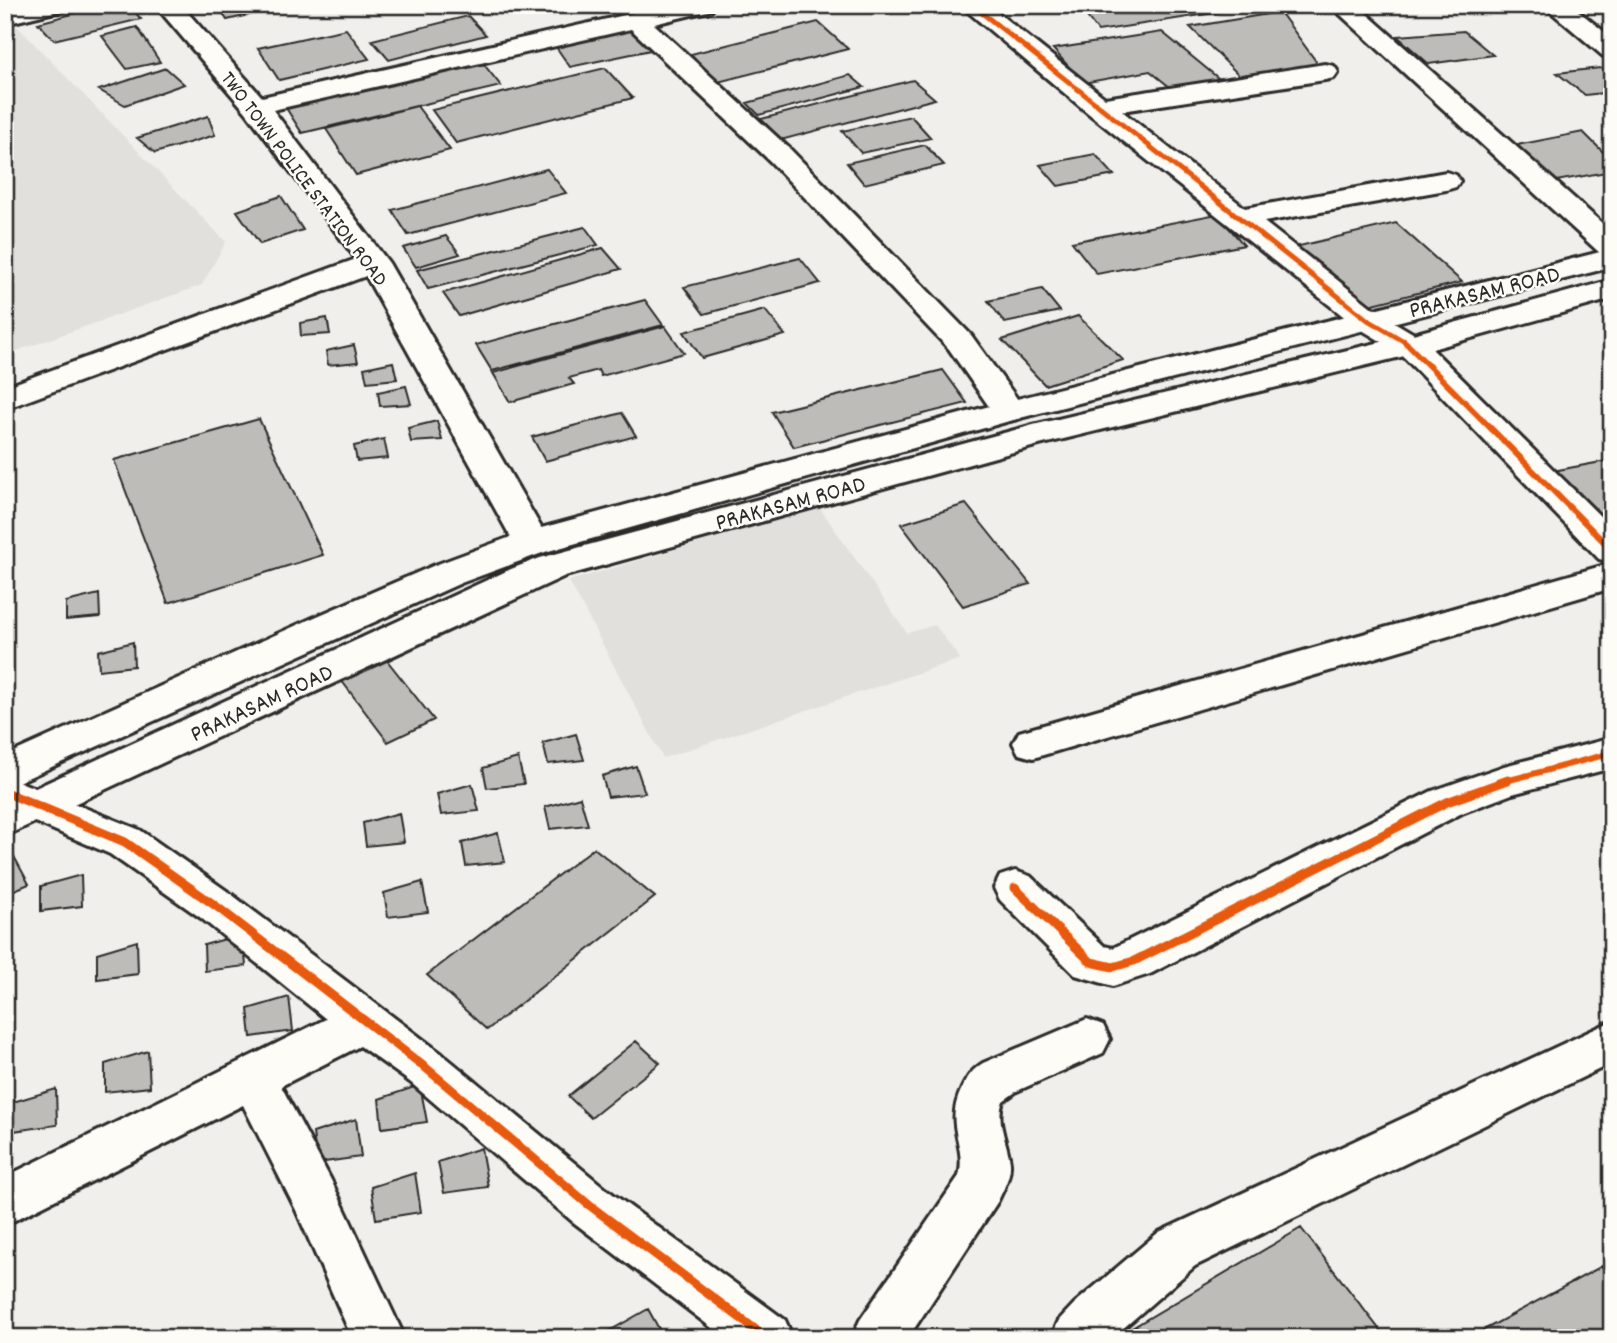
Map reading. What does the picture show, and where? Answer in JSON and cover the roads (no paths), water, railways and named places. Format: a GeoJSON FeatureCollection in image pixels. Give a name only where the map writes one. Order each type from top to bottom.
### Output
{"type":"FeatureCollection","features":[{"type":"Feature","properties":{"kind":"street"},"geometry":{"type":"LineString","coordinates":[[5,17],[54,5]]}},
{"type":"Feature","properties":{"kind":"street","name":"TWO TOWN POLICE STATION ROAD"},"geometry":{"type":"LineString","coordinates":[[167,5],[256,106],[374,264],[532,543]]}},
{"type":"Feature","properties":{"kind":"street"},"geometry":{"type":"LineString","coordinates":[[256,106],[703,5]]}},
{"type":"Feature","properties":{"kind":"street"},"geometry":{"type":"LineString","coordinates":[[972,5],[1368,320],[1409,345],[1612,550]]}},
{"type":"Feature","properties":{"kind":"street"},"geometry":{"type":"LineString","coordinates":[[1342,5],[1612,248]]}},
{"type":"Feature","properties":{"kind":"street"},"geometry":{"type":"LineString","coordinates":[[1555,5],[1612,51]]}},
{"type":"Feature","properties":{"kind":"street"},"geometry":{"type":"LineString","coordinates":[[636,20],[780,155],[960,342],[1009,411]]}},
{"type":"Feature","properties":{"kind":"street"},"geometry":{"type":"LineString","coordinates":[[1098,107],[1325,72]]}},
{"type":"Feature","properties":{"kind":"street"},"geometry":{"type":"LineString","coordinates":[[1239,218],[1446,181]]}},
{"type":"Feature","properties":{"kind":"street","name":"PRAKASAM ROAD"},"geometry":{"type":"LineString","coordinates":[[5,773],[340,621],[448,574],[532,543],[1009,411],[1612,258]]}},
{"type":"Feature","properties":{"kind":"street"},"geometry":{"type":"LineString","coordinates":[[5,399],[374,264]]}},
{"type":"Feature","properties":{"kind":"street","name":"PRAKASAM ROAD"},"geometry":{"type":"LineString","coordinates":[[16,806],[553,567],[1033,436],[1409,345],[1612,289]]}},
{"type":"Feature","properties":{"kind":"street"},"geometry":{"type":"LineString","coordinates":[[1033,743],[1612,575]]}},
{"type":"Feature","properties":{"kind":"street"},"geometry":{"type":"LineString","coordinates":[[1015,888],[1091,962],[1114,967],[1133,961],[1447,802],[1504,782],[1612,753]]}},
{"type":"Feature","properties":{"kind":"street"},"geometry":{"type":"LineString","coordinates":[[16,806],[125,842],[216,906],[426,1068],[589,1205],[767,1338]]}},
{"type":"Feature","properties":{"kind":"street"},"geometry":{"type":"LineString","coordinates":[[5,1202],[363,1022]]}},
{"type":"Feature","properties":{"kind":"street"},"geometry":{"type":"LineString","coordinates":[[878,1338],[981,1185],[986,1165],[978,1128],[977,1107],[986,1087],[1000,1077],[1087,1039]]}},
{"type":"Feature","properties":{"kind":"street"},"geometry":{"type":"LineString","coordinates":[[1077,1338],[1177,1249],[1607,1051]]}},
{"type":"Feature","properties":{"kind":"street"},"geometry":{"type":"LineString","coordinates":[[253,1078],[314,1196],[379,1338]]}}]}
